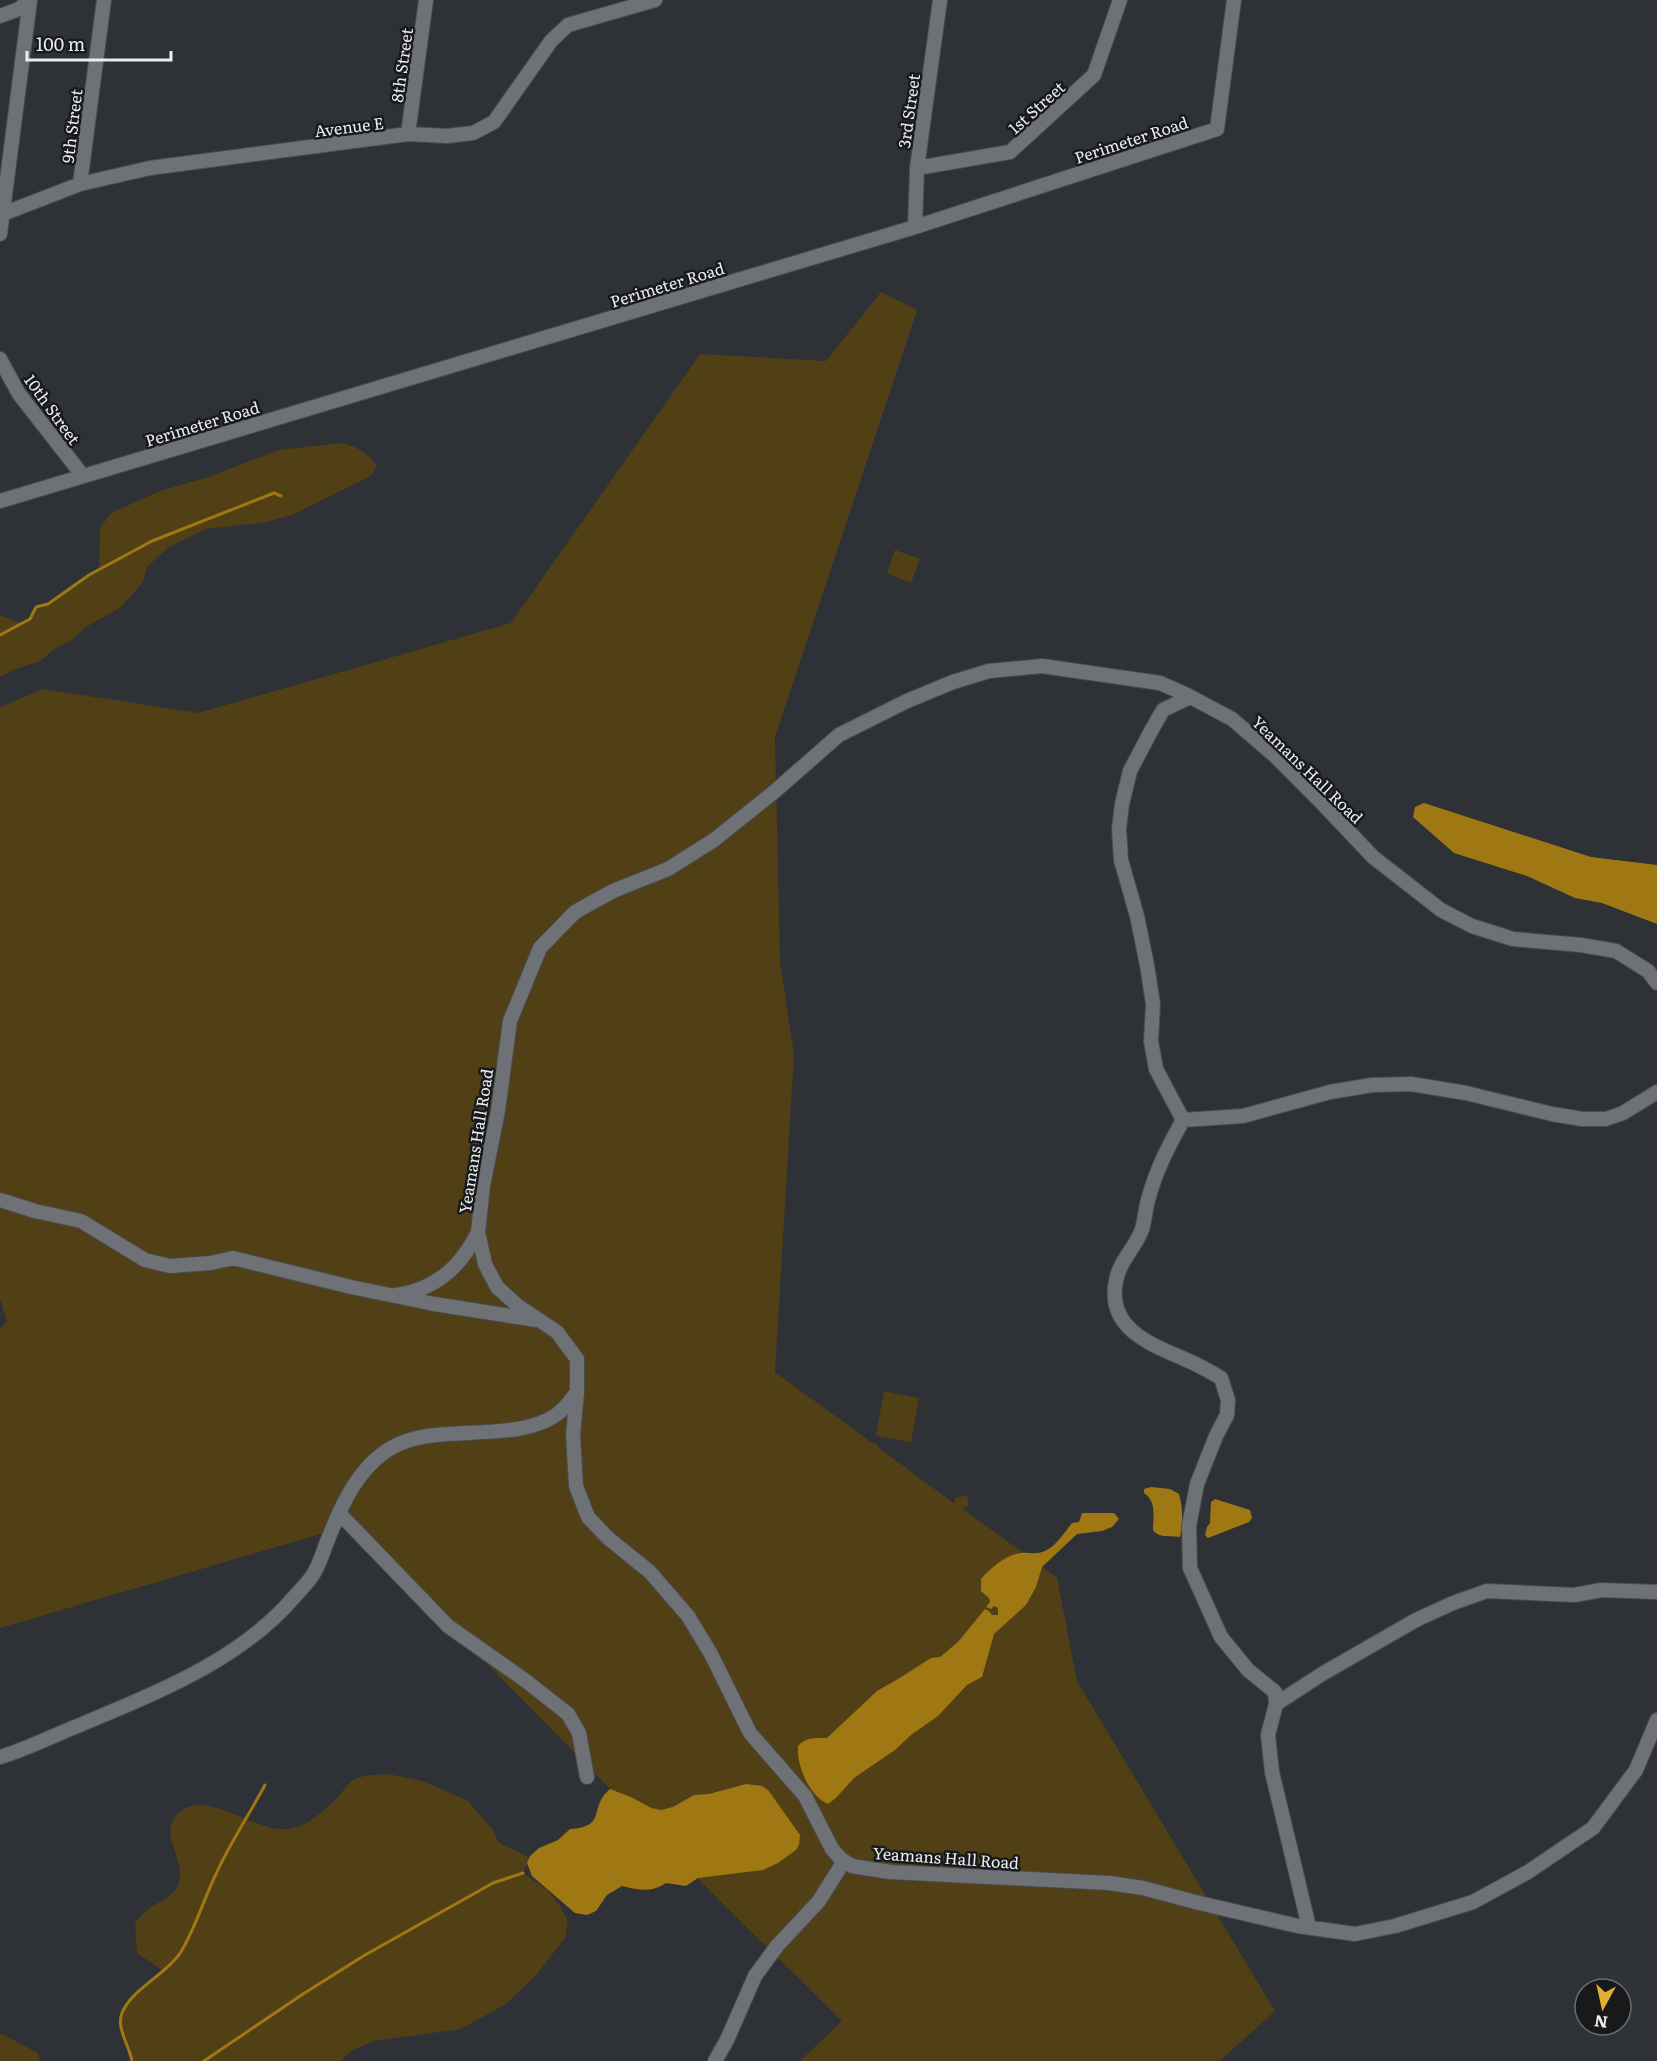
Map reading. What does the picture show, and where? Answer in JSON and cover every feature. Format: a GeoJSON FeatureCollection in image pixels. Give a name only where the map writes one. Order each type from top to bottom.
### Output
{"type":"FeatureCollection","features":[{"type":"Feature","properties":{"kind":"street"},"geometry":{"type":"LineString","coordinates":[[0,16],[19,9],[30,0]]}},
{"type":"Feature","properties":{"kind":"street"},"geometry":{"type":"LineString","coordinates":[[0,234],[30,0]]}},
{"type":"Feature","properties":{"kind":"street","name":"9th Street"},"geometry":{"type":"LineString","coordinates":[[80,184],[104,0]]}},
{"type":"Feature","properties":{"kind":"street","name":"8th Street"},"geometry":{"type":"LineString","coordinates":[[408,135],[426,0]]}},
{"type":"Feature","properties":{"kind":"street","name":"Avenue E"},"geometry":{"type":"LineString","coordinates":[[2,214],[80,184],[150,168],[408,135],[447,136],[473,133],[494,122],[551,41],[568,25],[655,0]]}},
{"type":"Feature","properties":{"kind":"street","name":"3rd Street"},"geometry":{"type":"LineString","coordinates":[[915,227],[917,168],[940,0]]}},
{"type":"Feature","properties":{"kind":"street","name":"1st Street"},"geometry":{"type":"LineString","coordinates":[[917,168],[1010,152],[1094,75],[1120,0]]}},
{"type":"Feature","properties":{"kind":"street","name":"Perimeter Road"},"geometry":{"type":"LineString","coordinates":[[0,501],[915,227],[1217,129],[1234,0]]}},
{"type":"Feature","properties":{"kind":"street","name":"10th Street"},"geometry":{"type":"LineString","coordinates":[[0,359],[19,394],[82,476]]}},
{"type":"Feature","properties":{"kind":"street","name":"Yeamans Hall Road"},"geometry":{"type":"LineString","coordinates":[[1657,983],[1648,972],[1616,951],[1581,945],[1513,939],[1472,926],[1441,910],[1373,857],[1275,756],[1232,719],[1190,697],[1160,683],[1042,666],[989,671],[907,701],[839,735],[774,792],[714,840],[668,869],[613,891],[575,912],[540,948],[510,1021],[498,1111],[483,1186],[478,1232],[484,1264],[497,1287],[518,1306],[557,1332],[577,1359],[573,1435],[576,1486],[588,1517],[608,1538],[650,1572],[688,1616],[711,1654],[750,1733],[805,1796],[832,1849],[852,1866],[890,1872],[1108,1883],[1143,1888],[1309,1928],[1355,1934],[1395,1926],[1473,1902],[1528,1872],[1593,1828],[1635,1770],[1657,1720]]}},
{"type":"Feature","properties":{"kind":"street"},"geometry":{"type":"LineString","coordinates":[[1183,1120],[1155,1069],[1151,1041],[1153,1004],[1137,916],[1121,860],[1119,829],[1130,771],[1151,731],[1163,710],[1190,697]]}},
{"type":"Feature","properties":{"kind":"street"},"geometry":{"type":"LineString","coordinates":[[1183,1120],[1243,1116],[1330,1092],[1393,1083],[1466,1093],[1582,1119],[1606,1119],[1623,1113],[1657,1092]]}},
{"type":"Feature","properties":{"kind":"street"},"geometry":{"type":"LineString","coordinates":[[1183,1120],[1162,1156],[1141,1232],[1116,1280],[1116,1309],[1123,1321],[1137,1336],[1221,1378],[1228,1400],[1227,1415],[1197,1484],[1189,1526],[1190,1568],[1221,1637],[1248,1670],[1275,1692],[1276,1704],[1268,1735],[1272,1772],[1309,1928]]}},
{"type":"Feature","properties":{"kind":"street"},"geometry":{"type":"LineString","coordinates":[[0,1200],[35,1211],[81,1221],[145,1260],[170,1266],[211,1263],[233,1258],[434,1304],[541,1321]]}},
{"type":"Feature","properties":{"kind":"street"},"geometry":{"type":"LineString","coordinates":[[393,1295],[404,1294],[440,1279],[455,1268],[469,1250],[478,1232]]}},
{"type":"Feature","properties":{"kind":"street"},"geometry":{"type":"LineString","coordinates":[[0,1757],[171,1686],[220,1659],[253,1636],[280,1613],[315,1572],[339,1513],[358,1479],[374,1460],[394,1446],[417,1438],[516,1429],[544,1422],[558,1414],[577,1392]]}},
{"type":"Feature","properties":{"kind":"street"},"geometry":{"type":"LineString","coordinates":[[339,1513],[448,1626],[568,1714],[579,1733],[587,1777]]}},
{"type":"Feature","properties":{"kind":"street"},"geometry":{"type":"LineString","coordinates":[[1276,1704],[1322,1674],[1416,1620],[1487,1591],[1574,1595],[1602,1590],[1657,1592]]}},
{"type":"Feature","properties":{"kind":"street"},"geometry":{"type":"LineString","coordinates":[[715,2061],[727,2040],[755,1976],[777,1946],[819,1901],[844,1861]]}},
{"type":"Feature","properties":{"kind":"shaded area"},"geometry":{"type":"Polygon","coordinates":[[[881,292],[917,310],[775,737],[780,962],[794,1054],[775,1372],[871,1442],[877,1444],[879,1448],[955,1504],[955,1498],[967,1495],[969,1506],[962,1508],[1057,1578],[1077,1681],[1275,2011],[1220,2061],[800,2061],[842,2021],[725,1906],[351,1525],[0,1628],[0,1328],[7,1322],[0,1299],[0,707],[43,689],[198,713],[511,623],[700,354],[826,361],[881,292]]]}},
{"type":"Feature","properties":{"kind":"shaded area"},"geometry":{"type":"Polygon","coordinates":[[[341,443],[362,451],[373,461],[377,466],[371,476],[292,515],[266,522],[206,529],[169,547],[147,567],[143,582],[120,608],[86,627],[73,639],[53,650],[40,661],[0,677],[0,615],[21,623],[30,619],[36,607],[48,604],[99,569],[100,528],[111,513],[160,491],[208,477],[279,450],[341,443]]]}},
{"type":"Feature","properties":{"kind":"shaded area"},"geometry":{"type":"Polygon","coordinates":[[[895,550],[920,559],[911,583],[887,573],[895,550]]]}},
{"type":"Feature","properties":{"kind":"shaded area"},"geometry":{"type":"Polygon","coordinates":[[[1424,803],[1591,857],[1657,865],[1657,924],[1602,903],[1575,898],[1527,876],[1454,853],[1413,817],[1415,807],[1424,803]]]}},
{"type":"Feature","properties":{"kind":"shaded area"},"geometry":{"type":"Polygon","coordinates":[[[884,1391],[919,1398],[911,1442],[876,1436],[884,1391]]]}},
{"type":"Feature","properties":{"kind":"shaded area"},"geometry":{"type":"Polygon","coordinates":[[[1151,1487],[1170,1489],[1179,1494],[1182,1515],[1180,1537],[1161,1535],[1153,1530],[1153,1505],[1144,1493],[1144,1489],[1151,1487]]]}},
{"type":"Feature","properties":{"kind":"shaded area"},"geometry":{"type":"Polygon","coordinates":[[[1215,1499],[1250,1510],[1252,1518],[1249,1522],[1208,1538],[1205,1535],[1210,1523],[1211,1502],[1215,1499]]]}},
{"type":"Feature","properties":{"kind":"shaded area"},"geometry":{"type":"Polygon","coordinates":[[[1082,1513],[1114,1513],[1119,1519],[1112,1527],[1102,1531],[1077,1534],[1042,1567],[1036,1587],[1026,1605],[994,1634],[982,1677],[967,1685],[938,1716],[911,1735],[895,1750],[854,1778],[828,1804],[815,1795],[802,1771],[798,1746],[815,1738],[827,1738],[877,1691],[931,1658],[940,1657],[958,1642],[985,1609],[992,1615],[998,1615],[998,1608],[986,1607],[990,1602],[981,1591],[981,1579],[1009,1556],[1039,1553],[1049,1549],[1072,1523],[1079,1522],[1082,1513]]]}},
{"type":"Feature","properties":{"kind":"shaded area"},"geometry":{"type":"Polygon","coordinates":[[[388,1774],[423,1781],[468,1801],[494,1831],[498,1842],[530,1858],[523,1873],[547,1890],[559,1904],[568,1921],[565,1938],[537,1974],[506,2004],[461,2029],[374,2041],[351,2051],[341,2061],[132,2061],[119,2026],[121,2014],[128,2002],[163,1971],[137,1953],[135,1923],[149,1909],[170,1896],[178,1885],[179,1867],[171,1832],[172,1823],[177,1815],[188,1807],[201,1805],[275,1829],[295,1828],[315,1818],[352,1781],[365,1776],[388,1774]]]}},
{"type":"Feature","properties":{"kind":"shaded area"},"geometry":{"type":"Polygon","coordinates":[[[746,1784],[762,1786],[768,1790],[800,1835],[796,1850],[763,1870],[698,1878],[686,1886],[666,1883],[645,1890],[622,1886],[607,1895],[596,1911],[587,1915],[575,1913],[532,1876],[527,1863],[530,1856],[539,1848],[558,1840],[570,1829],[582,1827],[594,1820],[600,1803],[610,1789],[651,1808],[661,1810],[673,1807],[694,1795],[709,1794],[746,1784]]]}},
{"type":"Feature","properties":{"kind":"shaded area"},"geometry":{"type":"Polygon","coordinates":[[[0,2033],[38,2053],[40,2061],[0,2061],[0,2033]]]}},
{"type":"Feature","properties":{"kind":"waterway"},"geometry":{"type":"LineString","coordinates":[[0,635],[30,619],[36,607],[48,604],[89,575],[152,541],[274,493],[281,496]]}},
{"type":"Feature","properties":{"kind":"waterway"},"geometry":{"type":"LineString","coordinates":[[132,2061],[122,2031],[122,2013],[134,1996],[176,1959],[182,1950],[221,1863],[265,1785]]}},
{"type":"Feature","properties":{"kind":"waterway"},"geometry":{"type":"LineString","coordinates":[[204,2061],[365,1955],[493,1883],[523,1873]]}}]}
